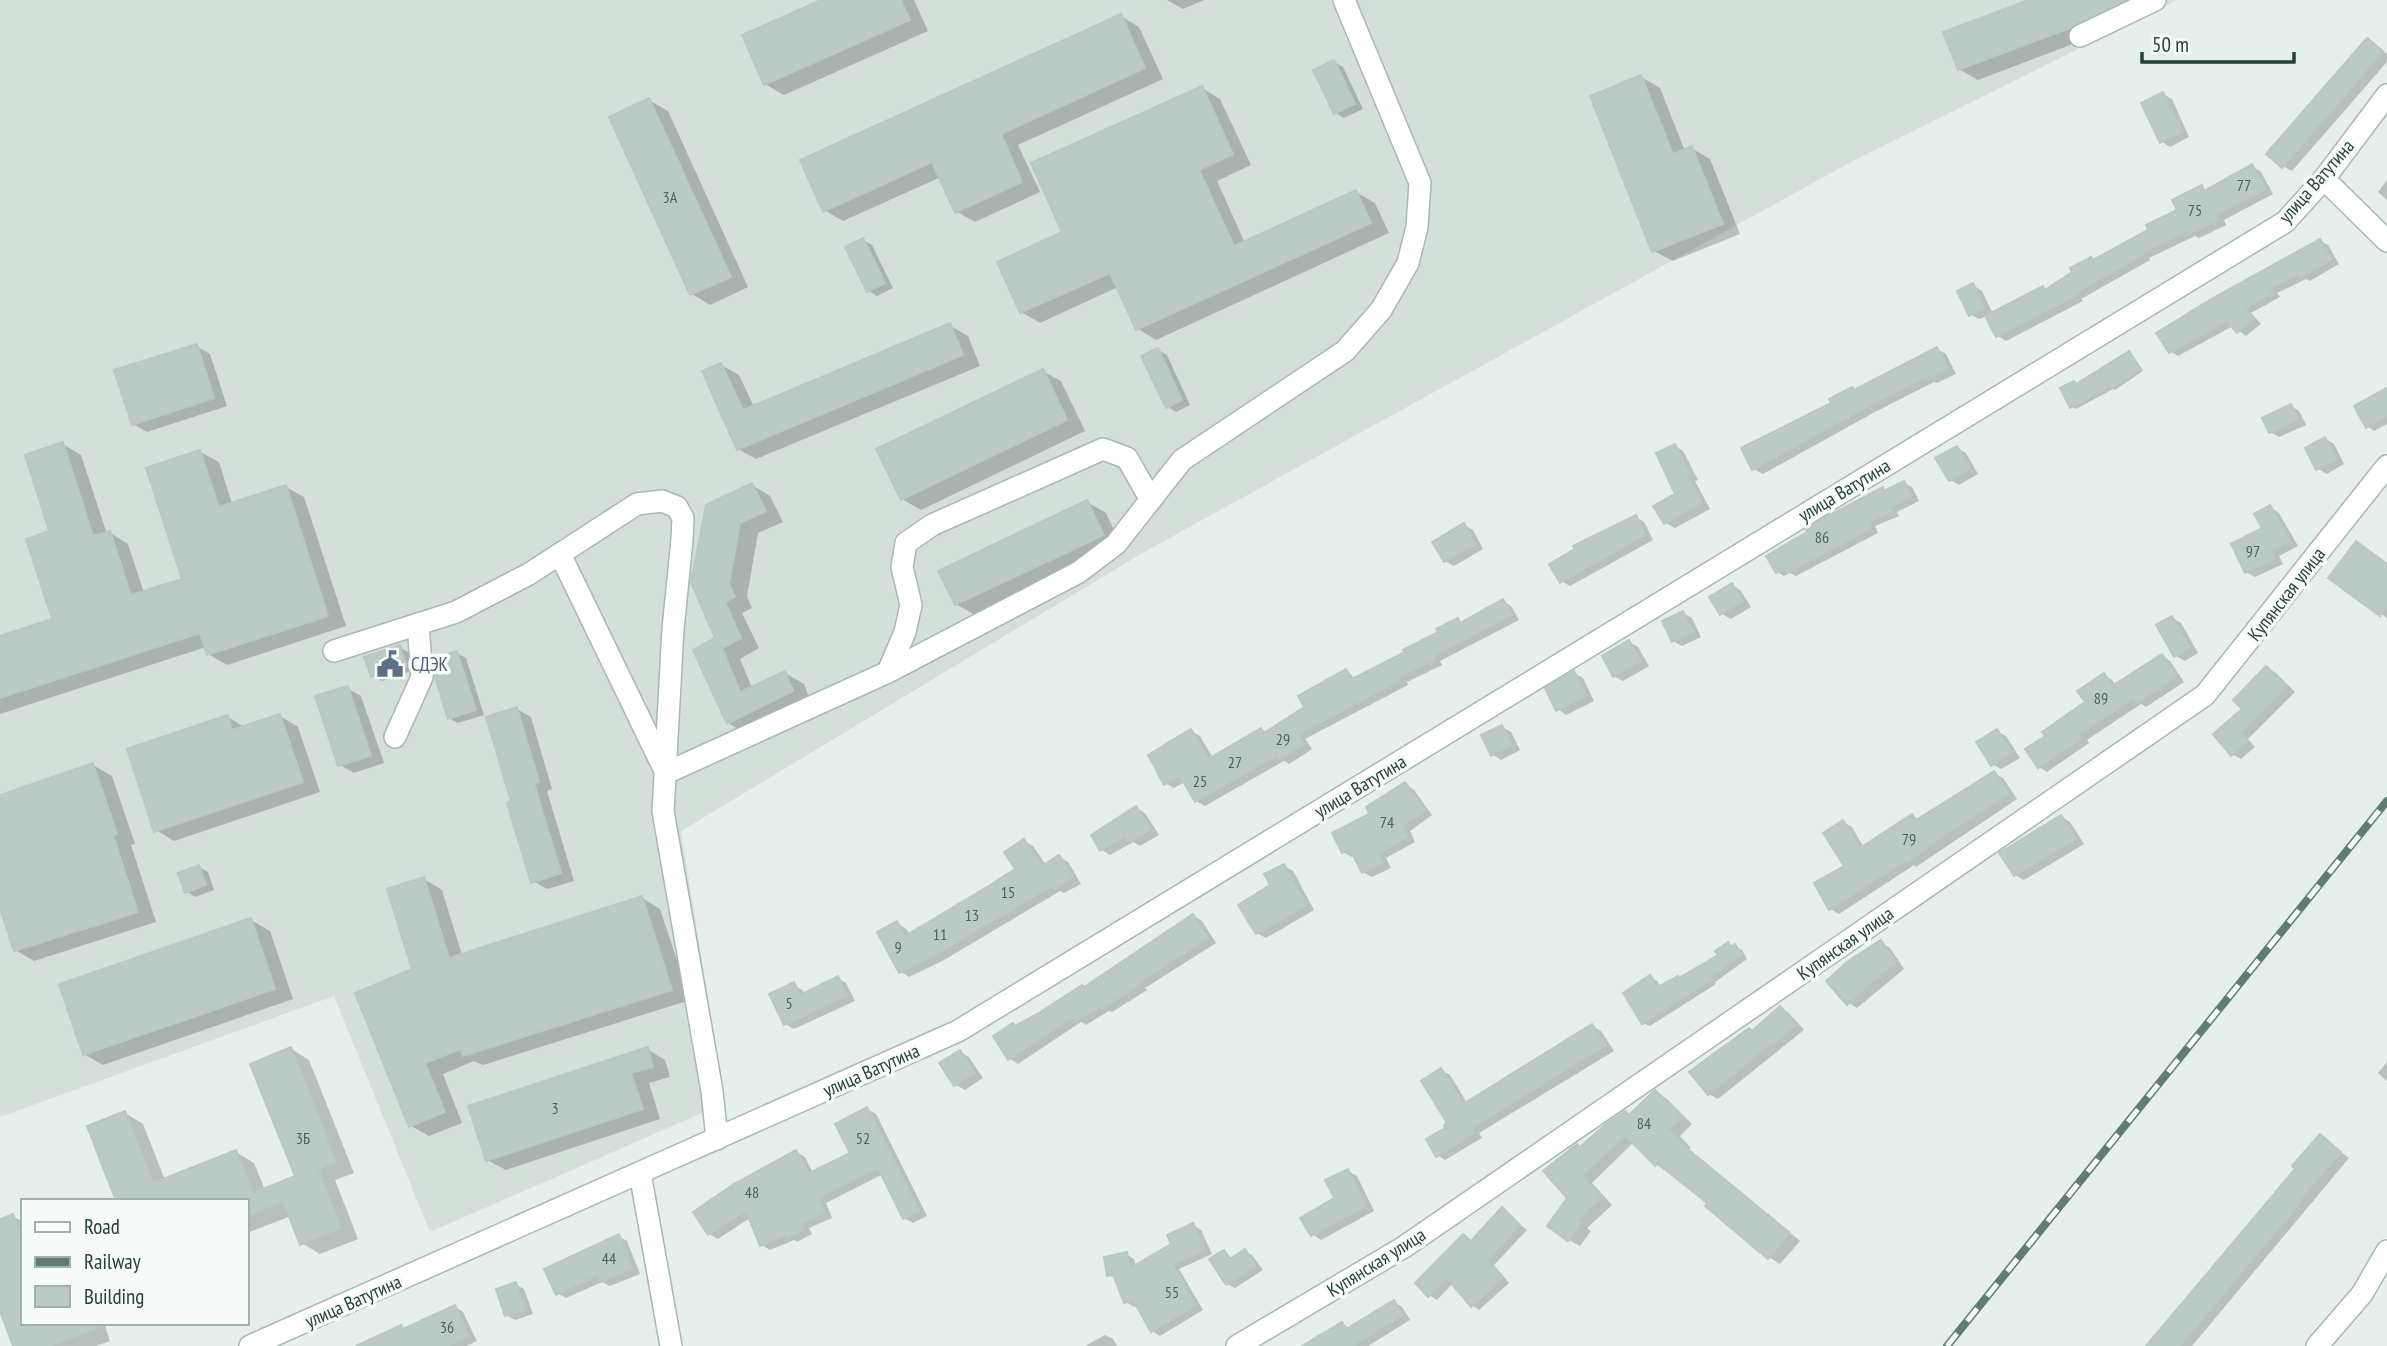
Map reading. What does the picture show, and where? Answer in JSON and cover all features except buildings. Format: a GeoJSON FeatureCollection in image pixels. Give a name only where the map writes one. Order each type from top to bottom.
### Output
{"type":"FeatureCollection","features":[{"type":"Feature","properties":{"kind":"street"},"geometry":{"type":"LineString","coordinates":[[666,773],[888,672],[1079,572],[1116,544],[1182,460],[1345,351],[1381,310],[1408,263],[1417,227],[1420,183],[1344,0]]}},
{"type":"Feature","properties":{"kind":"street"},"geometry":{"type":"LineString","coordinates":[[2080,36],[2155,0]]}},
{"type":"Feature","properties":{"kind":"street","name":"улица Ватутина"},"geometry":{"type":"LineString","coordinates":[[250,1346],[970,1024],[2285,222],[2324,179],[2387,95]]}},
{"type":"Feature","properties":{"kind":"street"},"geometry":{"type":"LineString","coordinates":[[2324,179],[2387,240]]}},
{"type":"Feature","properties":{"kind":"street"},"geometry":{"type":"LineString","coordinates":[[888,672],[905,632],[911,605],[902,566],[906,543],[932,525],[1103,449],[1127,458],[1151,500]]}},
{"type":"Feature","properties":{"kind":"street","name":"Купянская улица"},"geometry":{"type":"LineString","coordinates":[[1237,1346],[1404,1247],[2205,695],[2387,466]]}},
{"type":"Feature","properties":{"kind":"street"},"geometry":{"type":"LineString","coordinates":[[334,651],[456,612],[529,574],[637,504],[662,501],[677,507],[683,518],[673,629],[663,811],[712,1091],[717,1139]]}},
{"type":"Feature","properties":{"kind":"street"},"geometry":{"type":"LineString","coordinates":[[560,554],[666,773]]}},
{"type":"Feature","properties":{"kind":"street"},"geometry":{"type":"LineString","coordinates":[[395,737],[422,677],[418,624]]}},
{"type":"Feature","properties":{"kind":"street"},"geometry":{"type":"LineString","coordinates":[[640,1173],[671,1346]]}},
{"type":"Feature","properties":{"kind":"street"},"geometry":{"type":"LineString","coordinates":[[2317,1346],[2362,1294],[2387,1251]]}},
{"type":"Feature","properties":{"kind":"shaded area"},"geometry":{"type":"Polygon","coordinates":[[[0,0],[2177,0],[1853,161],[1146,551],[681,831],[725,1103],[430,1232],[334,996],[0,1117],[0,0]]]}},
{"type":"Feature","properties":{"kind":"railway"},"geometry":{"type":"LineString","coordinates":[[1947,1346],[2387,801]]}},
{"type":"Feature","properties":{"kind":"place","name":"СДЭК"},"geometry":{"type":"Point","coordinates":[390,664]}}]}
